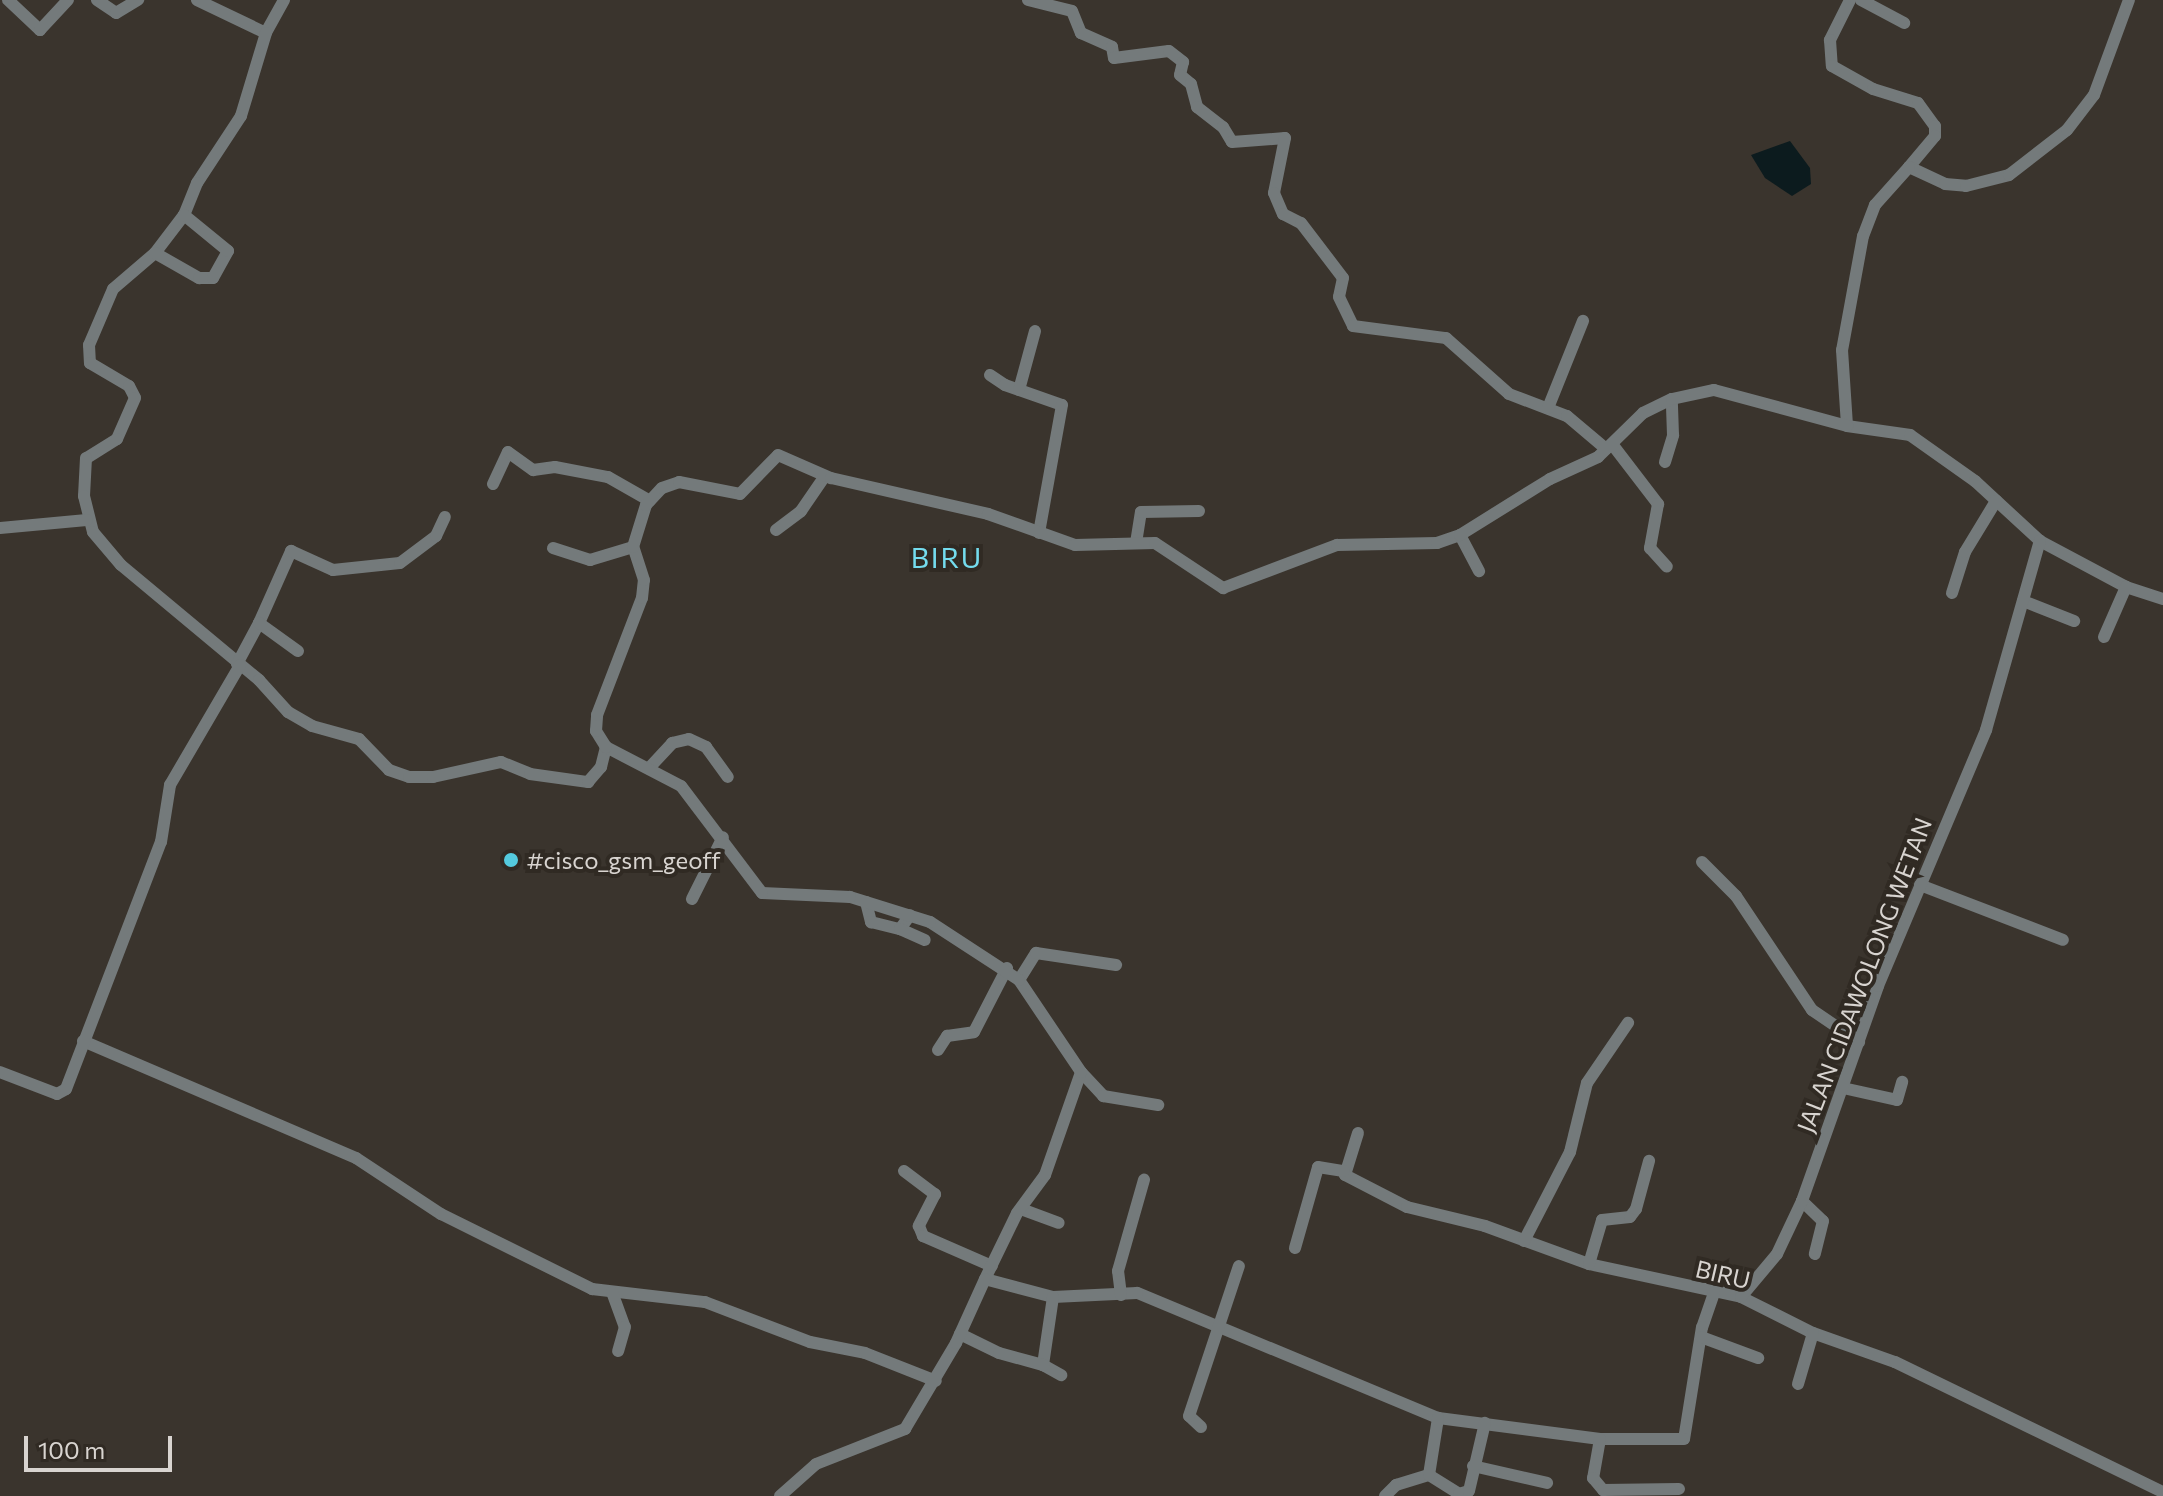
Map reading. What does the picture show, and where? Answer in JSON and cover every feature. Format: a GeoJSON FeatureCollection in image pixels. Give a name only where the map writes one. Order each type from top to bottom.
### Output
{"type":"FeatureCollection","features":[{"type":"Feature","properties":{"kind":"street"},"geometry":{"type":"LineString","coordinates":[[8,0],[42,30],[68,0]]}},
{"type":"Feature","properties":{"kind":"street"},"geometry":{"type":"LineString","coordinates":[[97,0],[116,13],[138,0]]}},
{"type":"Feature","properties":{"kind":"street"},"geometry":{"type":"LineString","coordinates":[[197,0],[266,33]]}},
{"type":"Feature","properties":{"kind":"street"},"geometry":{"type":"LineString","coordinates":[[284,0],[266,33],[241,116],[197,183],[184,215],[155,253],[113,289],[88,352],[90,363],[129,386],[135,398],[117,439],[86,458],[87,520],[121,565],[238,664],[288,712],[312,726],[359,739],[389,770],[409,777],[501,762],[530,774],[588,782],[601,767],[606,747]]}},
{"type":"Feature","properties":{"kind":"street"},"geometry":{"type":"LineString","coordinates":[[1028,0],[1072,11],[1081,33],[1112,47],[1114,58],[1169,51],[1183,62],[1180,75],[1191,84],[1197,107],[1223,127],[1232,142],[1285,138],[1274,193],[1283,214],[1301,223],[1343,278],[1339,297],[1353,326],[1446,338],[1509,394],[1567,416],[1609,447],[1658,504],[1650,548],[1667,567]]}},
{"type":"Feature","properties":{"kind":"street"},"geometry":{"type":"LineString","coordinates":[[1847,426],[1842,350],[1863,236],[1875,205],[1935,136],[1935,126],[1918,103],[1873,89],[1832,66],[1828,56],[1850,0]]}},
{"type":"Feature","properties":{"kind":"street"},"geometry":{"type":"LineString","coordinates":[[1861,0],[1904,23]]}},
{"type":"Feature","properties":{"kind":"street"},"geometry":{"type":"LineString","coordinates":[[1909,167],[1945,184],[1966,186],[2009,175],[2043,153],[2094,95],[2129,0]]}},
{"type":"Feature","properties":{"kind":"street"},"geometry":{"type":"LineString","coordinates":[[155,253],[199,278],[213,278],[228,251],[184,215]]}},
{"type":"Feature","properties":{"kind":"street"},"geometry":{"type":"LineString","coordinates":[[1548,408],[1583,321]]}},
{"type":"Feature","properties":{"kind":"street"},"geometry":{"type":"LineString","coordinates":[[1019,390],[1035,331]]}},
{"type":"Feature","properties":{"kind":"street"},"geometry":{"type":"LineString","coordinates":[[990,375],[1019,390],[1056,399],[1063,409],[1039,533]]}},
{"type":"Feature","properties":{"kind":"street"},"geometry":{"type":"LineString","coordinates":[[1158,1105],[1103,1096],[1081,1072],[1019,980],[1007,968],[910,915],[826,894],[764,894],[681,786],[650,767],[606,747],[596,731],[597,715],[642,598],[644,580],[633,547],[650,501],[662,488],[691,481],[724,494],[740,494],[778,455],[825,476],[961,506],[1083,547],[1136,543],[1164,547],[1213,584],[1231,588],[1315,550],[1348,543],[1437,543],[1460,535],[1609,447],[1643,413],[1672,399],[1714,390],[1847,426],[1910,435],[1996,501],[2040,541],[2126,587],[2163,599]]}},
{"type":"Feature","properties":{"kind":"street"},"geometry":{"type":"LineString","coordinates":[[1665,462],[1673,435],[1672,399]]}},
{"type":"Feature","properties":{"kind":"street"},"geometry":{"type":"LineString","coordinates":[[493,484],[508,452],[533,470],[562,468],[608,477],[650,501]]}},
{"type":"Feature","properties":{"kind":"street"},"geometry":{"type":"LineString","coordinates":[[776,530],[801,511],[825,476]]}},
{"type":"Feature","properties":{"kind":"street"},"geometry":{"type":"LineString","coordinates":[[1952,593],[1965,552],[1996,501]]}},
{"type":"Feature","properties":{"kind":"street"},"geometry":{"type":"LineString","coordinates":[[1136,543],[1141,512],[1199,511]]}},
{"type":"Feature","properties":{"kind":"street"},"geometry":{"type":"LineString","coordinates":[[0,1072],[61,1093],[161,842],[170,785],[238,664],[291,551],[333,570],[385,566],[417,555],[445,517]]}},
{"type":"Feature","properties":{"kind":"street"},"geometry":{"type":"LineString","coordinates":[[0,528],[87,520]]}},
{"type":"Feature","properties":{"kind":"street"},"geometry":{"type":"LineString","coordinates":[[1460,535],[1479,571]]}},
{"type":"Feature","properties":{"kind":"street","name":"JALAN CIDAWOLONG WETAN"},"geometry":{"type":"LineString","coordinates":[[1741,1297],[1777,1254],[1802,1201],[1920,885],[1986,730],[2040,541]]}},
{"type":"Feature","properties":{"kind":"street"},"geometry":{"type":"LineString","coordinates":[[553,548],[590,560],[633,547]]}},
{"type":"Feature","properties":{"kind":"street"},"geometry":{"type":"LineString","coordinates":[[2104,637],[2126,587]]}},
{"type":"Feature","properties":{"kind":"street"},"geometry":{"type":"LineString","coordinates":[[2023,601],[2074,621]]}},
{"type":"Feature","properties":{"kind":"street"},"geometry":{"type":"LineString","coordinates":[[259,623],[298,651]]}},
{"type":"Feature","properties":{"kind":"street"},"geometry":{"type":"LineString","coordinates":[[650,767],[672,743],[689,739],[706,747],[728,777]]}},
{"type":"Feature","properties":{"kind":"street"},"geometry":{"type":"LineString","coordinates":[[692,899],[723,837]]}},
{"type":"Feature","properties":{"kind":"street"},"geometry":{"type":"LineString","coordinates":[[1702,862],[1736,896],[1812,1010],[1859,1042]]}},
{"type":"Feature","properties":{"kind":"street"},"geometry":{"type":"LineString","coordinates":[[1920,885],[2063,940]]}},
{"type":"Feature","properties":{"kind":"street"},"geometry":{"type":"LineString","coordinates":[[866,902],[868,920],[925,940]]}},
{"type":"Feature","properties":{"kind":"street"},"geometry":{"type":"LineString","coordinates":[[900,929],[910,915]]}},
{"type":"Feature","properties":{"kind":"street"},"geometry":{"type":"LineString","coordinates":[[1019,980],[1036,953],[1116,965]]}},
{"type":"Feature","properties":{"kind":"street"},"geometry":{"type":"LineString","coordinates":[[938,1050],[947,1036],[974,1032],[1007,968]]}},
{"type":"Feature","properties":{"kind":"street"},"geometry":{"type":"LineString","coordinates":[[1524,1241],[1570,1152],[1587,1083],[1628,1023]]}},
{"type":"Feature","properties":{"kind":"street"},"geometry":{"type":"LineString","coordinates":[[83,1041],[356,1158],[441,1214],[592,1289],[612,1292],[633,1290],[705,1302],[936,1381]]}},
{"type":"Feature","properties":{"kind":"street"},"geometry":{"type":"LineString","coordinates":[[780,1496],[816,1464],[898,1435],[936,1381],[1021,1209],[1045,1175],[1081,1072]]}},
{"type":"Feature","properties":{"kind":"street"},"geometry":{"type":"LineString","coordinates":[[1843,1088],[1897,1100],[1902,1082]]}},
{"type":"Feature","properties":{"kind":"street"},"geometry":{"type":"LineString","coordinates":[[1295,1248],[1318,1167],[1344,1171],[1358,1133]]}},
{"type":"Feature","properties":{"kind":"street"},"geometry":{"type":"LineString","coordinates":[[1589,1264],[1602,1220],[1630,1217],[1636,1209],[1649,1161]]}},
{"type":"Feature","properties":{"kind":"street"},"geometry":{"type":"LineString","coordinates":[[904,1171],[935,1194],[919,1226],[923,1236],[992,1266]]}},
{"type":"Feature","properties":{"kind":"street","name":"BIRU"},"geometry":{"type":"LineString","coordinates":[[1344,1171],[1407,1207],[1524,1241],[1589,1264],[1741,1297],[1813,1333],[1895,1362],[2163,1492]]}},
{"type":"Feature","properties":{"kind":"street"},"geometry":{"type":"LineString","coordinates":[[1121,1295],[1117,1276],[1144,1180]]}},
{"type":"Feature","properties":{"kind":"street"},"geometry":{"type":"LineString","coordinates":[[1802,1201],[1823,1221],[1815,1254]]}},
{"type":"Feature","properties":{"kind":"street"},"geometry":{"type":"LineString","coordinates":[[1021,1209],[1059,1223]]}},
{"type":"Feature","properties":{"kind":"street"},"geometry":{"type":"LineString","coordinates":[[1201,1427],[1189,1416],[1239,1266]]}},
{"type":"Feature","properties":{"kind":"street"},"geometry":{"type":"LineString","coordinates":[[985,1279],[1053,1297],[1137,1293],[1438,1418],[1600,1439],[1684,1439],[1701,1337],[1714,1293]]}},
{"type":"Feature","properties":{"kind":"street"},"geometry":{"type":"LineString","coordinates":[[612,1292],[625,1327],[618,1351]]}},
{"type":"Feature","properties":{"kind":"street"},"geometry":{"type":"LineString","coordinates":[[1043,1365],[1053,1297]]}},
{"type":"Feature","properties":{"kind":"street"},"geometry":{"type":"LineString","coordinates":[[1798,1384],[1813,1333]]}},
{"type":"Feature","properties":{"kind":"street"},"geometry":{"type":"LineString","coordinates":[[960,1334],[999,1353],[1043,1365],[1061,1375]]}},
{"type":"Feature","properties":{"kind":"street"},"geometry":{"type":"LineString","coordinates":[[1701,1337],[1758,1358]]}},
{"type":"Feature","properties":{"kind":"street"},"geometry":{"type":"LineString","coordinates":[[1429,1475],[1438,1418]]}},
{"type":"Feature","properties":{"kind":"street"},"geometry":{"type":"LineString","coordinates":[[1385,1496],[1396,1485],[1429,1475],[1465,1495],[1485,1423]]}},
{"type":"Feature","properties":{"kind":"street"},"geometry":{"type":"LineString","coordinates":[[1600,1439],[1593,1478],[1603,1490],[1679,1489]]}},
{"type":"Feature","properties":{"kind":"street"},"geometry":{"type":"LineString","coordinates":[[1473,1466],[1547,1483]]}},
{"type":"Feature","properties":{"kind":"shaded area"},"geometry":{"type":"Polygon","coordinates":[[[1790,141],[1810,168],[1811,184],[1792,196],[1765,178],[1751,155],[1790,141]]]}},
{"type":"Feature","properties":{"kind":"place","name":"#cisco_gsm_geoff"},"geometry":{"type":"Point","coordinates":[511,860]}},
{"type":"Feature","properties":{"kind":"district","name":"BIRU"},"geometry":{"type":"Point","coordinates":[947,557]}}]}
